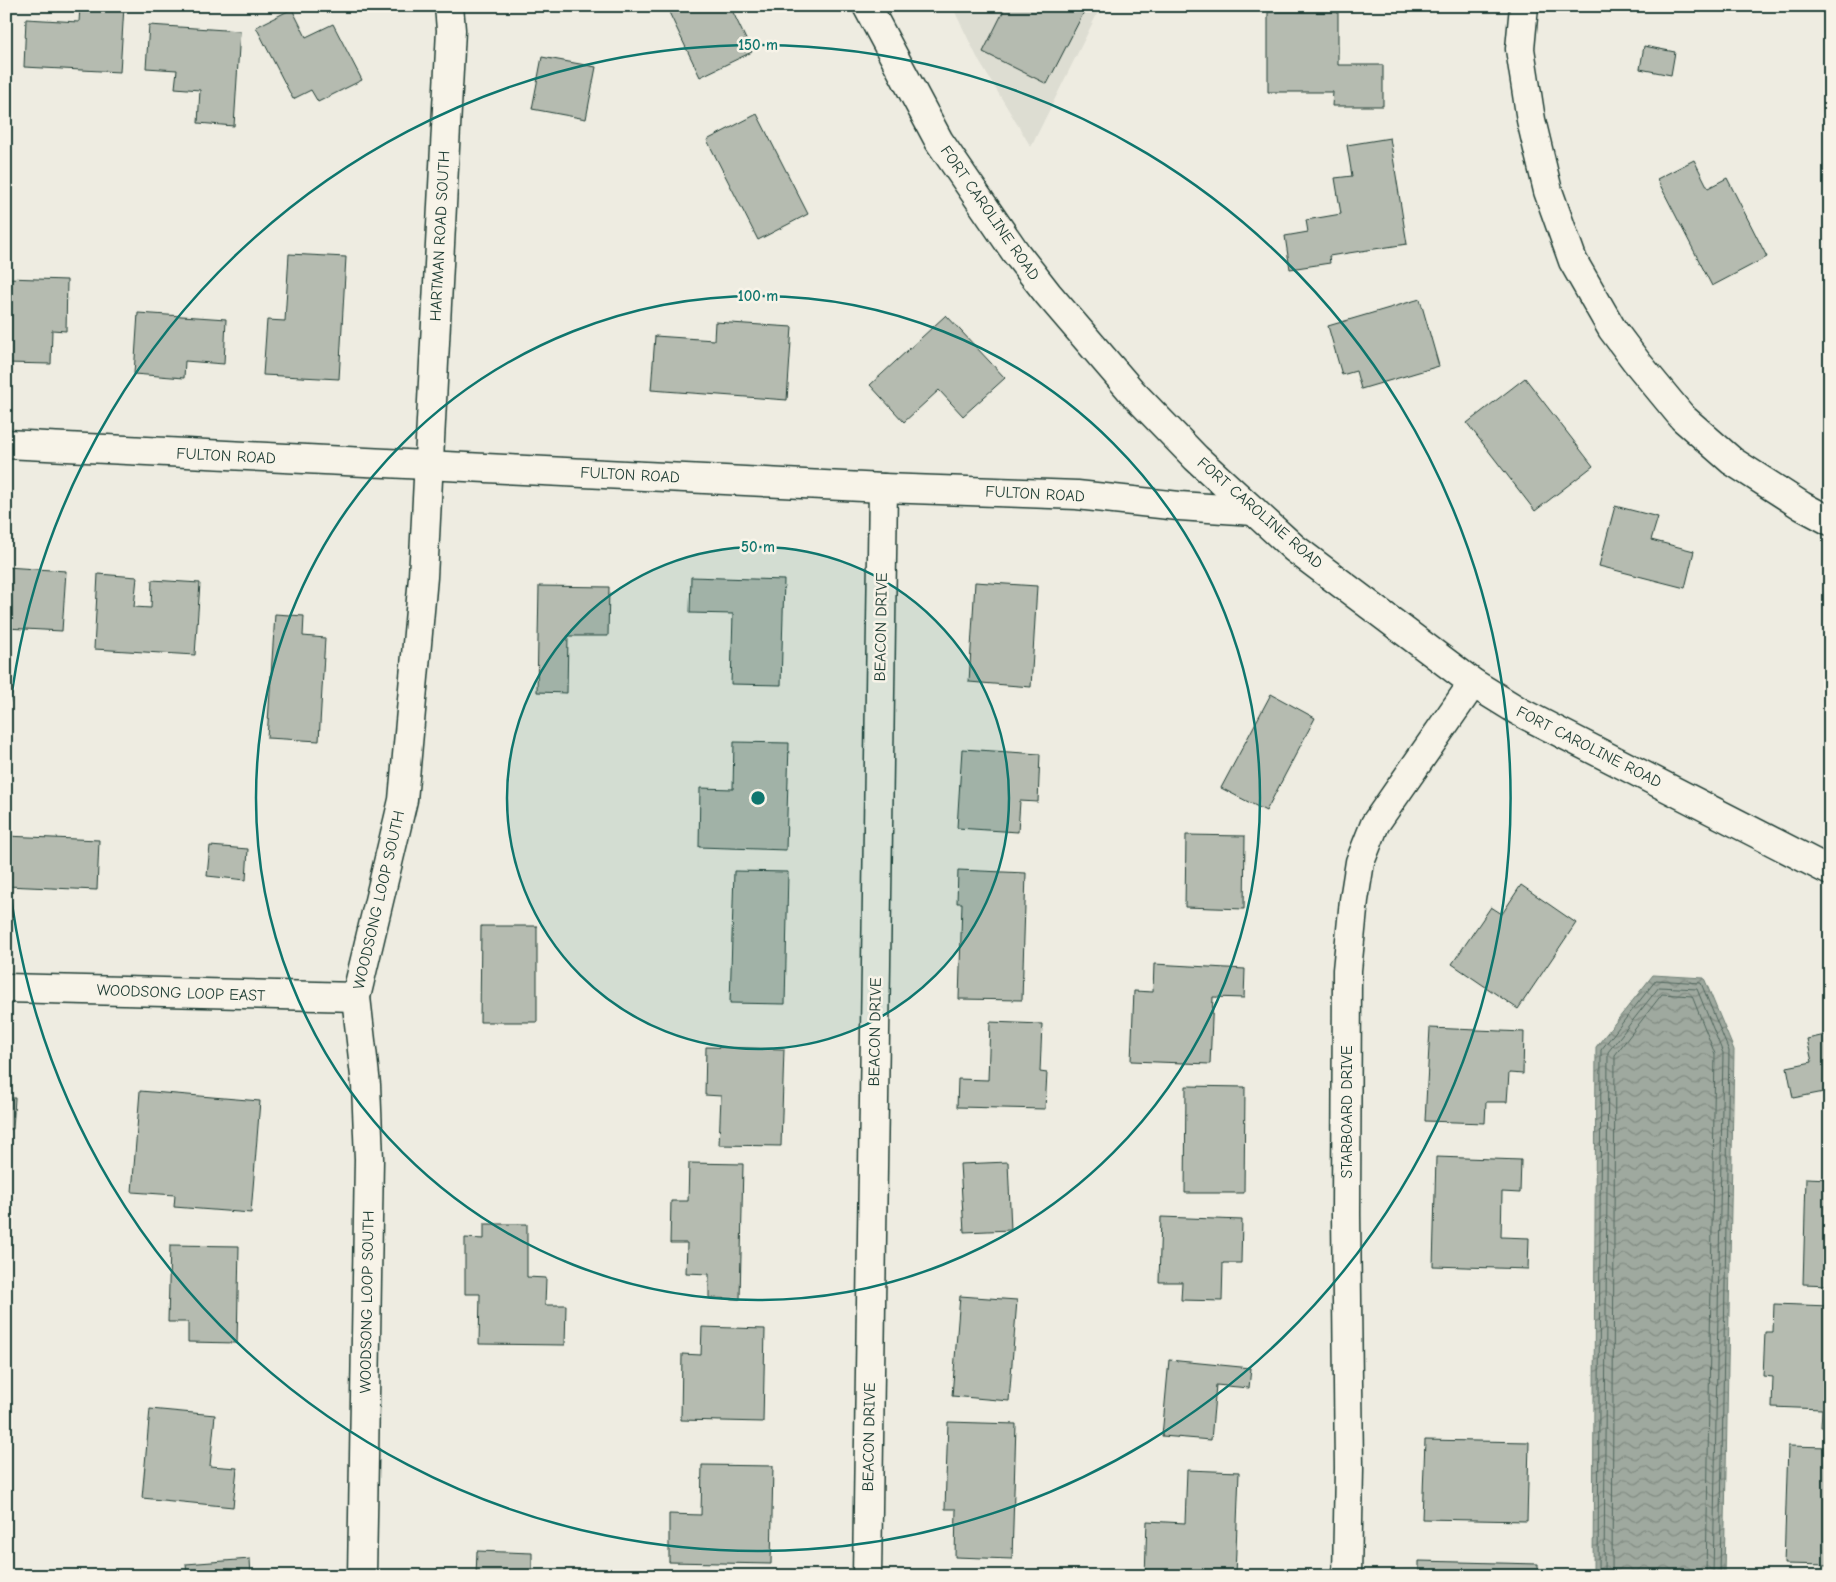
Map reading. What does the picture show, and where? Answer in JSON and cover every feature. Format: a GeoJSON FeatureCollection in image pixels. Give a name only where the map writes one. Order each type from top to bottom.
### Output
{"type":"FeatureCollection","features":[{"type":"Feature","properties":{"kind":"street","name":"HARTMAN ROAD SOUTH"},"geometry":{"type":"LineString","coordinates":[[428,466],[451,30],[449,6]]}},
{"type":"Feature","properties":{"kind":"street","name":"FORT CAROLINE ROAD"},"geometry":{"type":"LineString","coordinates":[[867,6],[939,141],[1016,253],[1048,294],[1133,393],[1196,458],[1294,548],[1473,683],[1520,712],[1830,871]]}},
{"type":"Feature","properties":{"kind":"street"},"geometry":{"type":"LineString","coordinates":[[1524,6],[1520,49],[1531,120],[1548,191],[1574,261],[1612,329],[1683,418],[1732,460],[1802,506],[1830,521]]}},
{"type":"Feature","properties":{"kind":"street","name":"FULTON ROAD"},"geometry":{"type":"LineString","coordinates":[[6,444],[883,488],[1077,495],[1179,506],[1254,511]]}},
{"type":"Feature","properties":{"kind":"street","name":"WOODSONG LOOP SOUTH"},"geometry":{"type":"LineString","coordinates":[[362,1576],[369,1159],[366,1085],[356,997],[403,800],[423,576],[428,466]]}},
{"type":"Feature","properties":{"kind":"street","name":"BEACON DRIVE"},"geometry":{"type":"LineString","coordinates":[[867,1576],[883,488]]}},
{"type":"Feature","properties":{"kind":"street","name":"STARBOARD DRIVE"},"geometry":{"type":"LineString","coordinates":[[1347,1576],[1349,1468],[1346,1215],[1347,980],[1354,900],[1360,862],[1374,824],[1473,683]]}},
{"type":"Feature","properties":{"kind":"street","name":"WOODSONG LOOP EAST"},"geometry":{"type":"LineString","coordinates":[[6,988],[356,997]]}},
{"type":"Feature","properties":{"kind":"shaded area"},"geometry":{"type":"Polygon","coordinates":[[[952,6],[1101,6],[1031,147],[979,61],[952,6]]]}},
{"type":"Feature","properties":{"kind":"water"},"geometry":{"type":"Polygon","coordinates":[[[1653,975],[1704,978],[1734,1050],[1724,1576],[1593,1576],[1596,1047],[1653,975]]]}},
{"type":"Feature","properties":{"kind":"building"},"geometry":{"type":"Polygon","coordinates":[[[80,6],[124,6],[120,72],[24,67],[26,19],[79,22],[80,6]]]}},
{"type":"Feature","properties":{"kind":"building"},"geometry":{"type":"Polygon","coordinates":[[[666,6],[730,6],[752,52],[700,77],[666,6]]]}},
{"type":"Feature","properties":{"kind":"building"},"geometry":{"type":"Polygon","coordinates":[[[1006,6],[1087,6],[1047,84],[983,52],[1006,6]]]}},
{"type":"Feature","properties":{"kind":"building"},"geometry":{"type":"Polygon","coordinates":[[[292,9],[306,37],[333,24],[362,80],[318,102],[311,90],[293,99],[256,27],[292,9]]]}},
{"type":"Feature","properties":{"kind":"building"},"geometry":{"type":"Polygon","coordinates":[[[1268,12],[1338,12],[1338,65],[1383,65],[1383,106],[1332,106],[1333,92],[1268,92],[1268,12]]]}},
{"type":"Feature","properties":{"kind":"building"},"geometry":{"type":"Polygon","coordinates":[[[149,25],[240,31],[234,126],[198,123],[200,90],[175,88],[177,70],[146,68],[149,25]]]}},
{"type":"Feature","properties":{"kind":"building"},"geometry":{"type":"Polygon","coordinates":[[[1644,46],[1675,52],[1671,75],[1640,69],[1644,46]]]}},
{"type":"Feature","properties":{"kind":"building"},"geometry":{"type":"Polygon","coordinates":[[[542,57],[596,67],[586,119],[532,109],[542,57]]]}},
{"type":"Feature","properties":{"kind":"building"},"geometry":{"type":"Polygon","coordinates":[[[757,114],[808,214],[758,240],[707,140],[757,114]]]}},
{"type":"Feature","properties":{"kind":"building"},"geometry":{"type":"Polygon","coordinates":[[[1390,138],[1407,244],[1329,256],[1330,263],[1290,269],[1285,236],[1308,232],[1306,220],[1341,214],[1335,178],[1352,176],[1347,145],[1390,138]]]}},
{"type":"Feature","properties":{"kind":"building"},"geometry":{"type":"Polygon","coordinates":[[[1694,160],[1708,188],[1727,178],[1767,257],[1712,286],[1657,179],[1694,160]]]}},
{"type":"Feature","properties":{"kind":"building"},"geometry":{"type":"Polygon","coordinates":[[[289,254],[346,257],[339,379],[263,375],[267,320],[285,321],[289,254]]]}},
{"type":"Feature","properties":{"kind":"building"},"geometry":{"type":"Polygon","coordinates":[[[8,278],[67,280],[66,331],[52,330],[51,364],[6,363],[8,278]]]}},
{"type":"Feature","properties":{"kind":"building"},"geometry":{"type":"Polygon","coordinates":[[[1420,299],[1439,366],[1361,389],[1356,371],[1342,375],[1328,326],[1420,299]]]}},
{"type":"Feature","properties":{"kind":"building"},"geometry":{"type":"Polygon","coordinates":[[[138,313],[226,319],[224,364],[185,361],[184,378],[134,374],[138,313]]]}},
{"type":"Feature","properties":{"kind":"building"},"geometry":{"type":"Polygon","coordinates":[[[946,315],[1005,378],[963,416],[939,390],[904,422],[870,385],[946,315]]]}},
{"type":"Feature","properties":{"kind":"building"},"geometry":{"type":"Polygon","coordinates":[[[715,322],[792,327],[787,400],[651,390],[655,336],[714,340],[715,322]]]}},
{"type":"Feature","properties":{"kind":"building"},"geometry":{"type":"Polygon","coordinates":[[[1525,378],[1593,466],[1535,511],[1467,423],[1525,378]]]}},
{"type":"Feature","properties":{"kind":"building"},"geometry":{"type":"Polygon","coordinates":[[[1615,506],[1658,517],[1651,540],[1694,551],[1685,588],[1599,566],[1615,506]]]}},
{"type":"Feature","properties":{"kind":"building"},"geometry":{"type":"Polygon","coordinates":[[[6,567],[66,571],[62,631],[6,628],[6,567]]]}},
{"type":"Feature","properties":{"kind":"building"},"geometry":{"type":"Polygon","coordinates":[[[98,574],[137,577],[134,607],[151,608],[152,580],[200,583],[195,655],[94,649],[98,574]]]}},
{"type":"Feature","properties":{"kind":"building"},"geometry":{"type":"Polygon","coordinates":[[[691,577],[784,580],[781,685],[731,684],[733,614],[690,613],[691,577]]]}},
{"type":"Feature","properties":{"kind":"building"},"geometry":{"type":"Polygon","coordinates":[[[975,582],[1037,586],[1031,687],[969,682],[975,582]]]}},
{"type":"Feature","properties":{"kind":"building"},"geometry":{"type":"Polygon","coordinates":[[[539,586],[609,587],[608,636],[568,636],[567,693],[537,692],[539,586]]]}},
{"type":"Feature","properties":{"kind":"building"},"geometry":{"type":"Polygon","coordinates":[[[275,614],[304,616],[303,636],[325,638],[319,741],[267,738],[275,614]]]}},
{"type":"Feature","properties":{"kind":"building"},"geometry":{"type":"Polygon","coordinates":[[[1271,694],[1315,718],[1266,811],[1221,788],[1271,694]]]}},
{"type":"Feature","properties":{"kind":"building"},"geometry":{"type":"Polygon","coordinates":[[[734,742],[789,743],[786,850],[699,847],[700,788],[733,789],[734,742]]]}},
{"type":"Feature","properties":{"kind":"building"},"geometry":{"type":"Polygon","coordinates":[[[962,749],[1040,754],[1038,802],[1020,801],[1018,832],[957,828],[962,749]]]}},
{"type":"Feature","properties":{"kind":"building"},"geometry":{"type":"Polygon","coordinates":[[[1186,835],[1245,836],[1244,909],[1185,907],[1186,835]]]}},
{"type":"Feature","properties":{"kind":"building"},"geometry":{"type":"Polygon","coordinates":[[[6,836],[99,840],[97,890],[6,886],[6,836]]]}},
{"type":"Feature","properties":{"kind":"building"},"geometry":{"type":"Polygon","coordinates":[[[210,846],[248,849],[246,880],[207,876],[210,846]]]}},
{"type":"Feature","properties":{"kind":"building"},"geometry":{"type":"Polygon","coordinates":[[[958,870],[1026,873],[1022,1000],[959,999],[962,903],[957,903],[958,870]]]}},
{"type":"Feature","properties":{"kind":"building"},"geometry":{"type":"Polygon","coordinates":[[[734,871],[788,872],[785,1004],[730,1003],[734,871]]]}},
{"type":"Feature","properties":{"kind":"building"},"geometry":{"type":"Polygon","coordinates":[[[1521,885],[1576,923],[1518,1009],[1452,964],[1491,907],[1502,914],[1521,885]]]}},
{"type":"Feature","properties":{"kind":"building"},"geometry":{"type":"Polygon","coordinates":[[[481,926],[537,926],[537,1022],[480,1022],[481,926]]]}},
{"type":"Feature","properties":{"kind":"building"},"geometry":{"type":"Polygon","coordinates":[[[1154,964],[1245,969],[1244,998],[1213,997],[1210,1064],[1131,1061],[1134,991],[1153,992],[1154,964]]]}},
{"type":"Feature","properties":{"kind":"building"},"geometry":{"type":"Polygon","coordinates":[[[990,1022],[1042,1024],[1040,1072],[1047,1073],[1045,1109],[957,1107],[958,1079],[988,1080],[990,1022]]]}},
{"type":"Feature","properties":{"kind":"building"},"geometry":{"type":"Polygon","coordinates":[[[1430,1028],[1524,1032],[1523,1074],[1509,1073],[1507,1102],[1486,1102],[1485,1123],[1425,1121],[1430,1028]]]}},
{"type":"Feature","properties":{"kind":"building"},"geometry":{"type":"Polygon","coordinates":[[[1830,1034],[1830,1117],[1824,1092],[1793,1098],[1787,1067],[1812,1062],[1807,1039],[1830,1034]]]}},
{"type":"Feature","properties":{"kind":"building"},"geometry":{"type":"Polygon","coordinates":[[[706,1047],[784,1049],[781,1146],[719,1145],[721,1096],[705,1095],[706,1047]]]}},
{"type":"Feature","properties":{"kind":"building"},"geometry":{"type":"Polygon","coordinates":[[[1186,1086],[1245,1087],[1244,1193],[1185,1193],[1186,1086]]]}},
{"type":"Feature","properties":{"kind":"building"},"geometry":{"type":"Polygon","coordinates":[[[140,1091],[260,1101],[251,1213],[174,1207],[175,1195],[132,1192],[140,1091]]]}},
{"type":"Feature","properties":{"kind":"building"},"geometry":{"type":"Polygon","coordinates":[[[6,1098],[15,1098],[13,1129],[6,1129],[6,1098]]]}},
{"type":"Feature","properties":{"kind":"building"},"geometry":{"type":"Polygon","coordinates":[[[1436,1157],[1521,1160],[1520,1193],[1502,1192],[1501,1237],[1529,1238],[1528,1269],[1433,1266],[1436,1157]]]}},
{"type":"Feature","properties":{"kind":"building"},"geometry":{"type":"Polygon","coordinates":[[[1008,1162],[1011,1230],[964,1232],[960,1164],[1008,1162]]]}},
{"type":"Feature","properties":{"kind":"building"},"geometry":{"type":"Polygon","coordinates":[[[689,1163],[743,1164],[740,1299],[709,1298],[709,1274],[686,1273],[687,1243],[670,1243],[671,1201],[688,1201],[689,1163]]]}},
{"type":"Feature","properties":{"kind":"building"},"geometry":{"type":"Polygon","coordinates":[[[1806,1178],[1830,1179],[1830,1285],[1803,1284],[1806,1178]]]}},
{"type":"Feature","properties":{"kind":"building"},"geometry":{"type":"Polygon","coordinates":[[[1161,1217],[1242,1220],[1241,1263],[1223,1263],[1222,1301],[1181,1300],[1182,1282],[1159,1282],[1161,1217]]]}},
{"type":"Feature","properties":{"kind":"building"},"geometry":{"type":"Polygon","coordinates":[[[484,1224],[527,1224],[527,1277],[546,1278],[545,1305],[566,1305],[565,1345],[479,1344],[480,1294],[465,1294],[465,1238],[484,1239],[484,1224]]]}},
{"type":"Feature","properties":{"kind":"building"},"geometry":{"type":"Polygon","coordinates":[[[170,1245],[239,1246],[237,1343],[188,1342],[188,1322],[168,1322],[170,1245]]]}},
{"type":"Feature","properties":{"kind":"building"},"geometry":{"type":"Polygon","coordinates":[[[960,1296],[1017,1300],[1009,1401],[952,1396],[960,1296]]]}},
{"type":"Feature","properties":{"kind":"building"},"geometry":{"type":"Polygon","coordinates":[[[1774,1304],[1830,1306],[1830,1427],[1821,1427],[1822,1409],[1772,1407],[1773,1377],[1763,1376],[1765,1332],[1773,1332],[1774,1304]]]}},
{"type":"Feature","properties":{"kind":"building"},"geometry":{"type":"Polygon","coordinates":[[[702,1327],[765,1329],[763,1422],[681,1420],[682,1354],[701,1355],[702,1327]]]}},
{"type":"Feature","properties":{"kind":"building"},"geometry":{"type":"Polygon","coordinates":[[[1169,1360],[1251,1368],[1249,1388],[1216,1385],[1211,1440],[1162,1436],[1169,1360]]]}},
{"type":"Feature","properties":{"kind":"building"},"geometry":{"type":"Polygon","coordinates":[[[150,1409],[215,1415],[210,1466],[237,1468],[233,1507],[142,1498],[150,1409]]]}},
{"type":"Feature","properties":{"kind":"building"},"geometry":{"type":"Polygon","coordinates":[[[948,1422],[1016,1424],[1012,1559],[955,1557],[956,1509],[945,1509],[948,1422]]]}},
{"type":"Feature","properties":{"kind":"building"},"geometry":{"type":"Polygon","coordinates":[[[1425,1440],[1529,1442],[1527,1521],[1422,1519],[1425,1440]]]}},
{"type":"Feature","properties":{"kind":"building"},"geometry":{"type":"Polygon","coordinates":[[[1788,1446],[1830,1447],[1830,1565],[1784,1564],[1788,1446]]]}},
{"type":"Feature","properties":{"kind":"building"},"geometry":{"type":"Polygon","coordinates":[[[702,1465],[773,1466],[771,1564],[669,1562],[669,1514],[701,1515],[702,1465]]]}},
{"type":"Feature","properties":{"kind":"building"},"geometry":{"type":"Polygon","coordinates":[[[1187,1470],[1239,1472],[1235,1576],[1145,1576],[1147,1521],[1185,1523],[1187,1470]]]}},
{"type":"Feature","properties":{"kind":"building"},"geometry":{"type":"Polygon","coordinates":[[[477,1551],[532,1553],[532,1576],[476,1576],[477,1551]]]}},
{"type":"Feature","properties":{"kind":"building"},"geometry":{"type":"Polygon","coordinates":[[[250,1559],[251,1576],[187,1576],[186,1564],[250,1559]]]}},
{"type":"Feature","properties":{"kind":"building"},"geometry":{"type":"Polygon","coordinates":[[[1419,1561],[1538,1564],[1538,1576],[1419,1576],[1419,1561]]]}}]}
